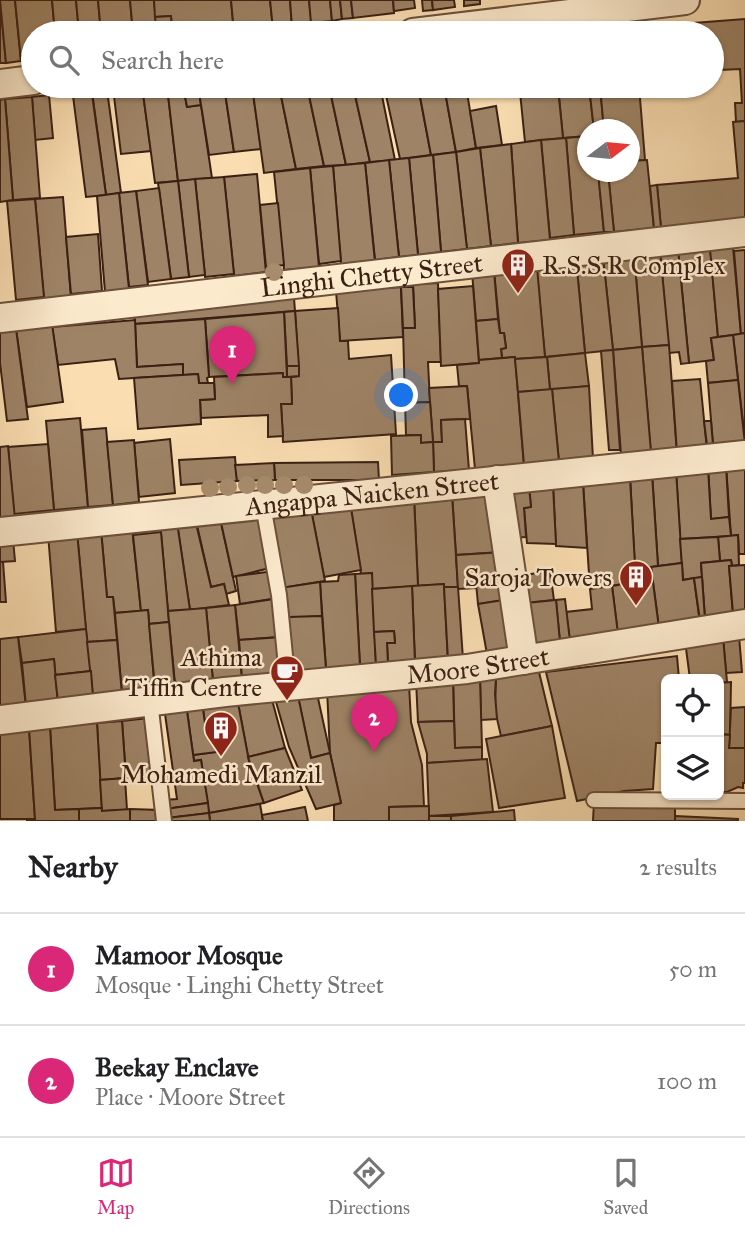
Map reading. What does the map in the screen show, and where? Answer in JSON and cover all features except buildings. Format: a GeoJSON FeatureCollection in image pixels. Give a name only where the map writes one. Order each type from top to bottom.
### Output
{"type":"FeatureCollection","features":[{"type":"Feature","properties":{"kind":"street"},"geometry":{"type":"LineString","coordinates":[[512,21],[685,0]]}},
{"type":"Feature","properties":{"kind":"street"},"geometry":{"type":"LineString","coordinates":[[0,84],[21,81]]}},
{"type":"Feature","properties":{"kind":"street","name":"Linghi Chetty Street"},"geometry":{"type":"LineString","coordinates":[[0,318],[745,232]]}},
{"type":"Feature","properties":{"kind":"street","name":"Angappa Naicken Street"},"geometry":{"type":"LineString","coordinates":[[0,532],[745,455]]}},
{"type":"Feature","properties":{"kind":"street"},"geometry":{"type":"LineString","coordinates":[[497,480],[524,660]]}},
{"type":"Feature","properties":{"kind":"street","name":"Moore Street"},"geometry":{"type":"LineString","coordinates":[[0,720],[150,701],[467,668],[745,624]]}},
{"type":"Feature","properties":{"kind":"lane"},"geometry":{"type":"LineString","coordinates":[[263,505],[279,595],[288,686]]}},
{"type":"Feature","properties":{"kind":"lane"},"geometry":{"type":"LineString","coordinates":[[150,701],[164,821]]}},
{"type":"Feature","properties":{"kind":"lane"},"geometry":{"type":"LineString","coordinates":[[594,800],[745,801]]}},
{"type":"Feature","properties":{"kind":"place","name":"R.S.S.R Complex"},"geometry":{"type":"Point","coordinates":[518,295]}},
{"type":"Feature","properties":{"kind":"place","name":"Mamoor Mosque"},"geometry":{"type":"Point","coordinates":[232,384]}},
{"type":"Feature","properties":{"kind":"place","name":"Saroja Towers"},"geometry":{"type":"Point","coordinates":[636,607]}},
{"type":"Feature","properties":{"kind":"place","name":"Athima Tiffin Centre"},"geometry":{"type":"Point","coordinates":[287,702]}},
{"type":"Feature","properties":{"kind":"place","name":"Beekay Enclave"},"geometry":{"type":"Point","coordinates":[374,752]}},
{"type":"Feature","properties":{"kind":"place","name":"Mohamedi Manzil"},"geometry":{"type":"Point","coordinates":[221,758]}}]}
